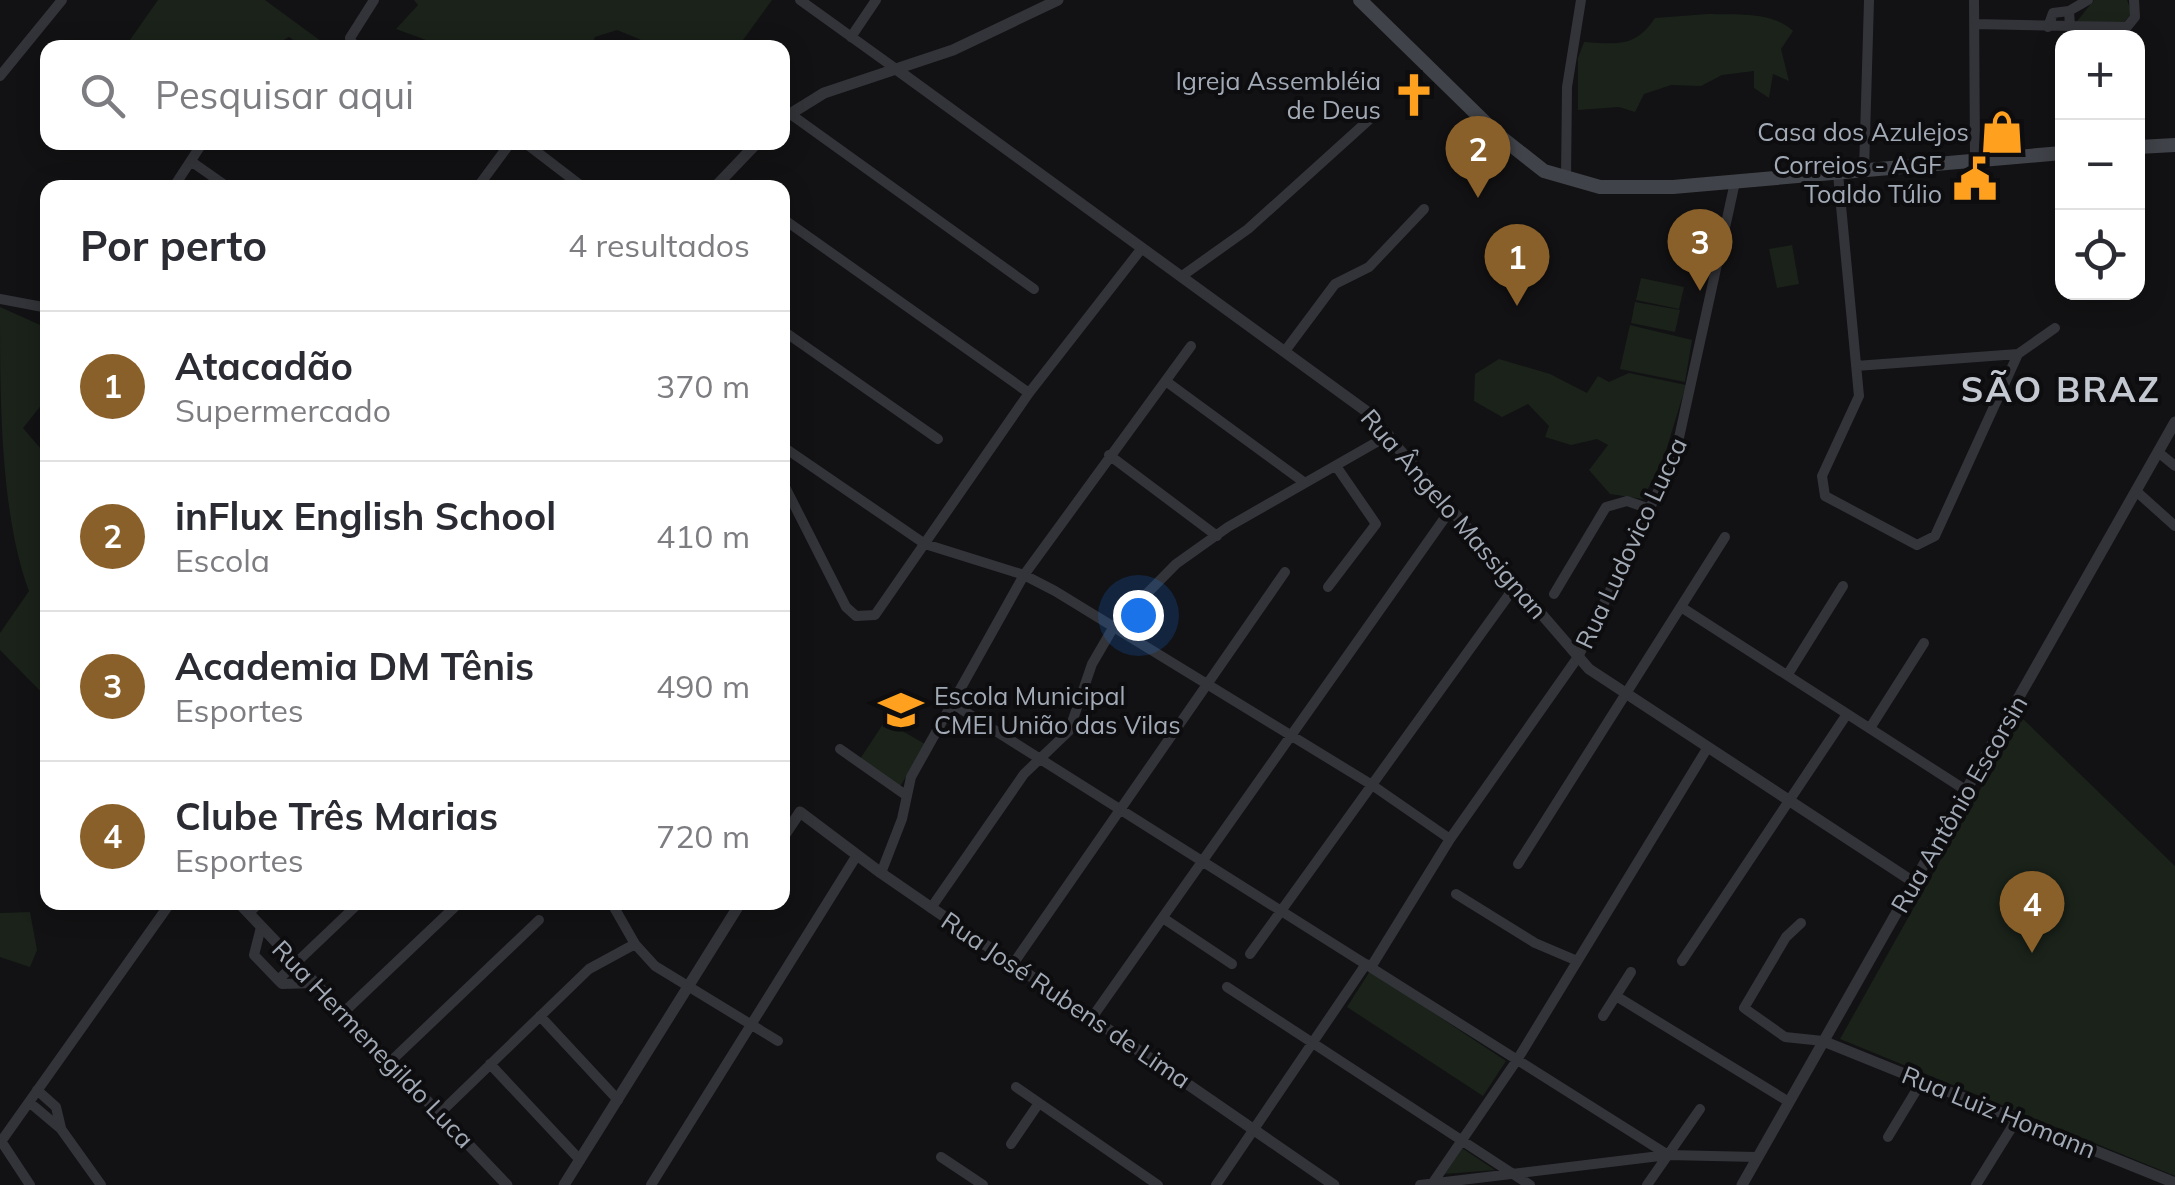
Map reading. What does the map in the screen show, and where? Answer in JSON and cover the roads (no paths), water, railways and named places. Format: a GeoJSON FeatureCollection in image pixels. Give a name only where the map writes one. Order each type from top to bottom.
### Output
{"type":"FeatureCollection","features":[{"type":"Feature","properties":{"kind":"main road"},"geometry":{"type":"LineString","coordinates":[[1368,4],[1527,161],[1566,179],[1626,189],[2055,153]]}},
{"type":"Feature","properties":{"kind":"main road"},"geometry":{"type":"LineString","coordinates":[[2145,146],[2175,144]]}},
{"type":"Feature","properties":{"kind":"street"},"geometry":{"type":"LineString","coordinates":[[0,76],[62,0]]}},
{"type":"Feature","properties":{"kind":"street"},"geometry":{"type":"LineString","coordinates":[[351,40],[374,0]]}},
{"type":"Feature","properties":{"kind":"street","name":"Rua Ângelo Massignan"},"geometry":{"type":"LineString","coordinates":[[800,0],[1358,404],[1389,435],[1578,658],[1915,883]]}},
{"type":"Feature","properties":{"kind":"street"},"geometry":{"type":"LineString","coordinates":[[851,37],[876,0]]}},
{"type":"Feature","properties":{"kind":"street"},"geometry":{"type":"LineString","coordinates":[[790,110],[824,92],[953,50],[1058,0]]}},
{"type":"Feature","properties":{"kind":"street"},"geometry":{"type":"LineString","coordinates":[[1566,179],[1567,87],[1581,0]]}},
{"type":"Feature","properties":{"kind":"street"},"geometry":{"type":"LineString","coordinates":[[1864,171],[1869,0]]}},
{"type":"Feature","properties":{"kind":"street"},"geometry":{"type":"LineString","coordinates":[[1974,0],[1975,159]]}},
{"type":"Feature","properties":{"kind":"street"},"geometry":{"type":"LineString","coordinates":[[2048,27],[2053,13],[2069,11],[2088,0]]}},
{"type":"Feature","properties":{"kind":"street"},"geometry":{"type":"LineString","coordinates":[[1974,24],[2128,27],[2135,17],[2134,0]]}},
{"type":"Feature","properties":{"kind":"street"},"geometry":{"type":"LineString","coordinates":[[2069,11],[2070,26]]}},
{"type":"Feature","properties":{"kind":"street"},"geometry":{"type":"LineString","coordinates":[[790,117],[1034,289]]}},
{"type":"Feature","properties":{"kind":"street"},"geometry":{"type":"LineString","coordinates":[[1182,276],[1248,229],[1371,118]]}},
{"type":"Feature","properties":{"kind":"street"},"geometry":{"type":"LineString","coordinates":[[179,180],[199,150]]}},
{"type":"Feature","properties":{"kind":"street"},"geometry":{"type":"LineString","coordinates":[[483,180],[506,150]]}},
{"type":"Feature","properties":{"kind":"street"},"geometry":{"type":"LineString","coordinates":[[534,150],[574,180]]}},
{"type":"Feature","properties":{"kind":"street"},"geometry":{"type":"LineString","coordinates":[[722,180],[750,150]]}},
{"type":"Feature","properties":{"kind":"street"},"geometry":{"type":"LineString","coordinates":[[192,162],[218,180]]}},
{"type":"Feature","properties":{"kind":"street"},"geometry":{"type":"LineString","coordinates":[[1838,174],[1859,396],[1822,476],[1825,496],[1917,545],[1934,536],[2018,354],[2055,328]]}},
{"type":"Feature","properties":{"kind":"street","name":"Rua Ludovico Lucca"},"geometry":{"type":"LineString","coordinates":[[1216,1185],[1450,839],[1578,658],[1683,432],[1734,182]]}},
{"type":"Feature","properties":{"kind":"street"},"geometry":{"type":"LineString","coordinates":[[1284,351],[1335,284],[1369,267],[1424,209]]}},
{"type":"Feature","properties":{"kind":"street"},"geometry":{"type":"LineString","coordinates":[[790,224],[1030,393]]}},
{"type":"Feature","properties":{"kind":"street"},"geometry":{"type":"LineString","coordinates":[[790,497],[846,608],[856,616],[875,614],[1030,393],[1142,248]]}},
{"type":"Feature","properties":{"kind":"street"},"geometry":{"type":"LineString","coordinates":[[0,299],[40,306]]}},
{"type":"Feature","properties":{"kind":"street"},"geometry":{"type":"LineString","coordinates":[[790,336],[938,439]]}},
{"type":"Feature","properties":{"kind":"street"},"geometry":{"type":"LineString","coordinates":[[881,874],[912,778],[1024,575],[1192,346]]}},
{"type":"Feature","properties":{"kind":"street"},"geometry":{"type":"LineString","coordinates":[[1856,366],[2018,354]]}},
{"type":"Feature","properties":{"kind":"street"},"geometry":{"type":"LineString","coordinates":[[1167,382],[1305,484]]}},
{"type":"Feature","properties":{"kind":"street","name":"Rua Antônio Escorsin"},"geometry":{"type":"LineString","coordinates":[[1742,1185],[2175,422]]}},
{"type":"Feature","properties":{"kind":"street"},"geometry":{"type":"LineString","coordinates":[[931,908],[1040,757],[1069,731],[1092,664],[1113,628],[1176,564],[1389,435]]}},
{"type":"Feature","properties":{"kind":"street"},"geometry":{"type":"LineString","coordinates":[[790,452],[874,513],[925,544],[1024,575],[1372,785],[1450,839]]}},
{"type":"Feature","properties":{"kind":"street"},"geometry":{"type":"LineString","coordinates":[[2158,452],[2175,466]]}},
{"type":"Feature","properties":{"kind":"street"},"geometry":{"type":"LineString","coordinates":[[1109,455],[1217,536]]}},
{"type":"Feature","properties":{"kind":"street"},"geometry":{"type":"LineString","coordinates":[[1328,586],[1376,524],[1336,466]]}},
{"type":"Feature","properties":{"kind":"street"},"geometry":{"type":"LineString","coordinates":[[2136,491],[2175,526]]}},
{"type":"Feature","properties":{"kind":"street"},"geometry":{"type":"LineString","coordinates":[[1554,594],[1606,507],[1627,500],[1650,509]]}},
{"type":"Feature","properties":{"kind":"street"},"geometry":{"type":"LineString","coordinates":[[1091,1019],[1203,863],[1286,736],[1452,509]]}},
{"type":"Feature","properties":{"kind":"street"},"geometry":{"type":"LineString","coordinates":[[1518,864],[1725,537]]}},
{"type":"Feature","properties":{"kind":"street"},"geometry":{"type":"LineString","coordinates":[[1013,964],[1284,572]]}},
{"type":"Feature","properties":{"kind":"street"},"geometry":{"type":"LineString","coordinates":[[1250,954],[1516,585]]}},
{"type":"Feature","properties":{"kind":"street"},"geometry":{"type":"LineString","coordinates":[[1788,674],[1842,586]]}},
{"type":"Feature","properties":{"kind":"street"},"geometry":{"type":"LineString","coordinates":[[1681,607],[1967,790]]}},
{"type":"Feature","properties":{"kind":"street"},"geometry":{"type":"LineString","coordinates":[[1870,728],[1924,643]]}},
{"type":"Feature","properties":{"kind":"street"},"geometry":{"type":"LineString","coordinates":[[952,704],[1668,1155]]}},
{"type":"Feature","properties":{"kind":"street"},"geometry":{"type":"LineString","coordinates":[[1682,960],[1847,714]]}},
{"type":"Feature","properties":{"kind":"street"},"geometry":{"type":"LineString","coordinates":[[1434,1180],[1517,1060],[1708,747]]}},
{"type":"Feature","properties":{"kind":"street"},"geometry":{"type":"LineString","coordinates":[[840,749],[907,796]]}},
{"type":"Feature","properties":{"kind":"street","name":"Rua José Rubens de Lima"},"geometry":{"type":"LineString","coordinates":[[790,827],[800,812],[881,874],[1334,1185]]}},
{"type":"Feature","properties":{"kind":"street"},"geometry":{"type":"LineString","coordinates":[[650,1185],[857,855]]}},
{"type":"Feature","properties":{"kind":"street"},"geometry":{"type":"LineString","coordinates":[[1456,894],[1534,943],[1575,960]]}},
{"type":"Feature","properties":{"kind":"street"},"geometry":{"type":"LineString","coordinates":[[30,1185],[0,1142],[165,910]]}},
{"type":"Feature","properties":{"kind":"street","name":"Rua Hermenegildo Luca"},"geometry":{"type":"LineString","coordinates":[[245,910],[507,1185]]}},
{"type":"Feature","properties":{"kind":"street"},"geometry":{"type":"LineString","coordinates":[[248,914],[252,910]]}},
{"type":"Feature","properties":{"kind":"street"},"geometry":{"type":"LineString","coordinates":[[278,980],[352,910]]}},
{"type":"Feature","properties":{"kind":"street"},"geometry":{"type":"LineString","coordinates":[[343,1013],[452,910]]}},
{"type":"Feature","properties":{"kind":"street"},"geometry":{"type":"LineString","coordinates":[[615,910],[635,944],[655,966],[778,1042]]}},
{"type":"Feature","properties":{"kind":"street"},"geometry":{"type":"LineString","coordinates":[[564,1185],[735,910]]}},
{"type":"Feature","properties":{"kind":"street"},"geometry":{"type":"LineString","coordinates":[[1163,918],[1232,964]]}},
{"type":"Feature","properties":{"kind":"street"},"geometry":{"type":"LineString","coordinates":[[390,1062],[539,920]]}},
{"type":"Feature","properties":{"kind":"street"},"geometry":{"type":"LineString","coordinates":[[1801,922],[1786,938],[1744,1008],[1785,1037],[1823,1041]]}},
{"type":"Feature","properties":{"kind":"street"},"geometry":{"type":"LineString","coordinates":[[261,926],[254,955],[278,980],[314,982]]}},
{"type":"Feature","properties":{"kind":"street"},"geometry":{"type":"LineString","coordinates":[[439,1114],[589,969],[635,944]]}},
{"type":"Feature","properties":{"kind":"street"},"geometry":{"type":"LineString","coordinates":[[1603,1016],[1631,972]]}},
{"type":"Feature","properties":{"kind":"street"},"geometry":{"type":"LineString","coordinates":[[1226,987],[1311,1046],[1530,1185]]}},
{"type":"Feature","properties":{"kind":"street"},"geometry":{"type":"LineString","coordinates":[[1616,996],[1789,1102]]}},
{"type":"Feature","properties":{"kind":"street"},"geometry":{"type":"LineString","coordinates":[[540,1016],[618,1100]]}},
{"type":"Feature","properties":{"kind":"street","name":"Rua Luiz Homann"},"geometry":{"type":"LineString","coordinates":[[1823,1041],[2175,1183]]}},
{"type":"Feature","properties":{"kind":"street"},"geometry":{"type":"LineString","coordinates":[[490,1064],[580,1160]]}},
{"type":"Feature","properties":{"kind":"street"},"geometry":{"type":"LineString","coordinates":[[1888,1136],[1922,1081]]}},
{"type":"Feature","properties":{"kind":"street"},"geometry":{"type":"LineString","coordinates":[[1016,1087],[1158,1185]]}},
{"type":"Feature","properties":{"kind":"street"},"geometry":{"type":"LineString","coordinates":[[37,1090],[56,1107],[61,1128]]}},
{"type":"Feature","properties":{"kind":"street"},"geometry":{"type":"LineString","coordinates":[[29,1102],[61,1128],[101,1185]]}},
{"type":"Feature","properties":{"kind":"street"},"geometry":{"type":"LineString","coordinates":[[1012,1144],[1039,1103]]}},
{"type":"Feature","properties":{"kind":"street"},"geometry":{"type":"LineString","coordinates":[[1647,1185],[1700,1109]]}},
{"type":"Feature","properties":{"kind":"street"},"geometry":{"type":"LineString","coordinates":[[1976,1185],[2017,1119]]}},
{"type":"Feature","properties":{"kind":"street"},"geometry":{"type":"LineString","coordinates":[[1420,1185],[1434,1180],[1668,1155],[1757,1157]]}},
{"type":"Feature","properties":{"kind":"street"},"geometry":{"type":"LineString","coordinates":[[941,1157],[983,1185]]}},
{"type":"Feature","properties":{"kind":"place","name":"Igreja Assembléia de Deus"},"geometry":{"type":"Point","coordinates":[1414,95]}},
{"type":"Feature","properties":{"kind":"place","name":"Casa dos Azulejos"},"geometry":{"type":"Point","coordinates":[2002,132]}},
{"type":"Feature","properties":{"kind":"place","name":"Correios - AGF Toaldo Túlio"},"geometry":{"type":"Point","coordinates":[1975,179]}},
{"type":"Feature","properties":{"kind":"place","name":"inFlux English School"},"geometry":{"type":"Point","coordinates":[1478,198]}},
{"type":"Feature","properties":{"kind":"place","name":"Academia DM Tênis"},"geometry":{"type":"Point","coordinates":[1700,291]}},
{"type":"Feature","properties":{"kind":"place","name":"Atacadão"},"geometry":{"type":"Point","coordinates":[1517,306]}},
{"type":"Feature","properties":{"kind":"place","name":"Escola Municipal CMEI União das Vilas"},"geometry":{"type":"Point","coordinates":[901,710]}},
{"type":"Feature","properties":{"kind":"place","name":"Clube Três Marias"},"geometry":{"type":"Point","coordinates":[2032,953]}},
{"type":"Feature","properties":{"kind":"district","name":"SÃO BRAZ"},"geometry":{"type":"Point","coordinates":[2061,390]}}]}
